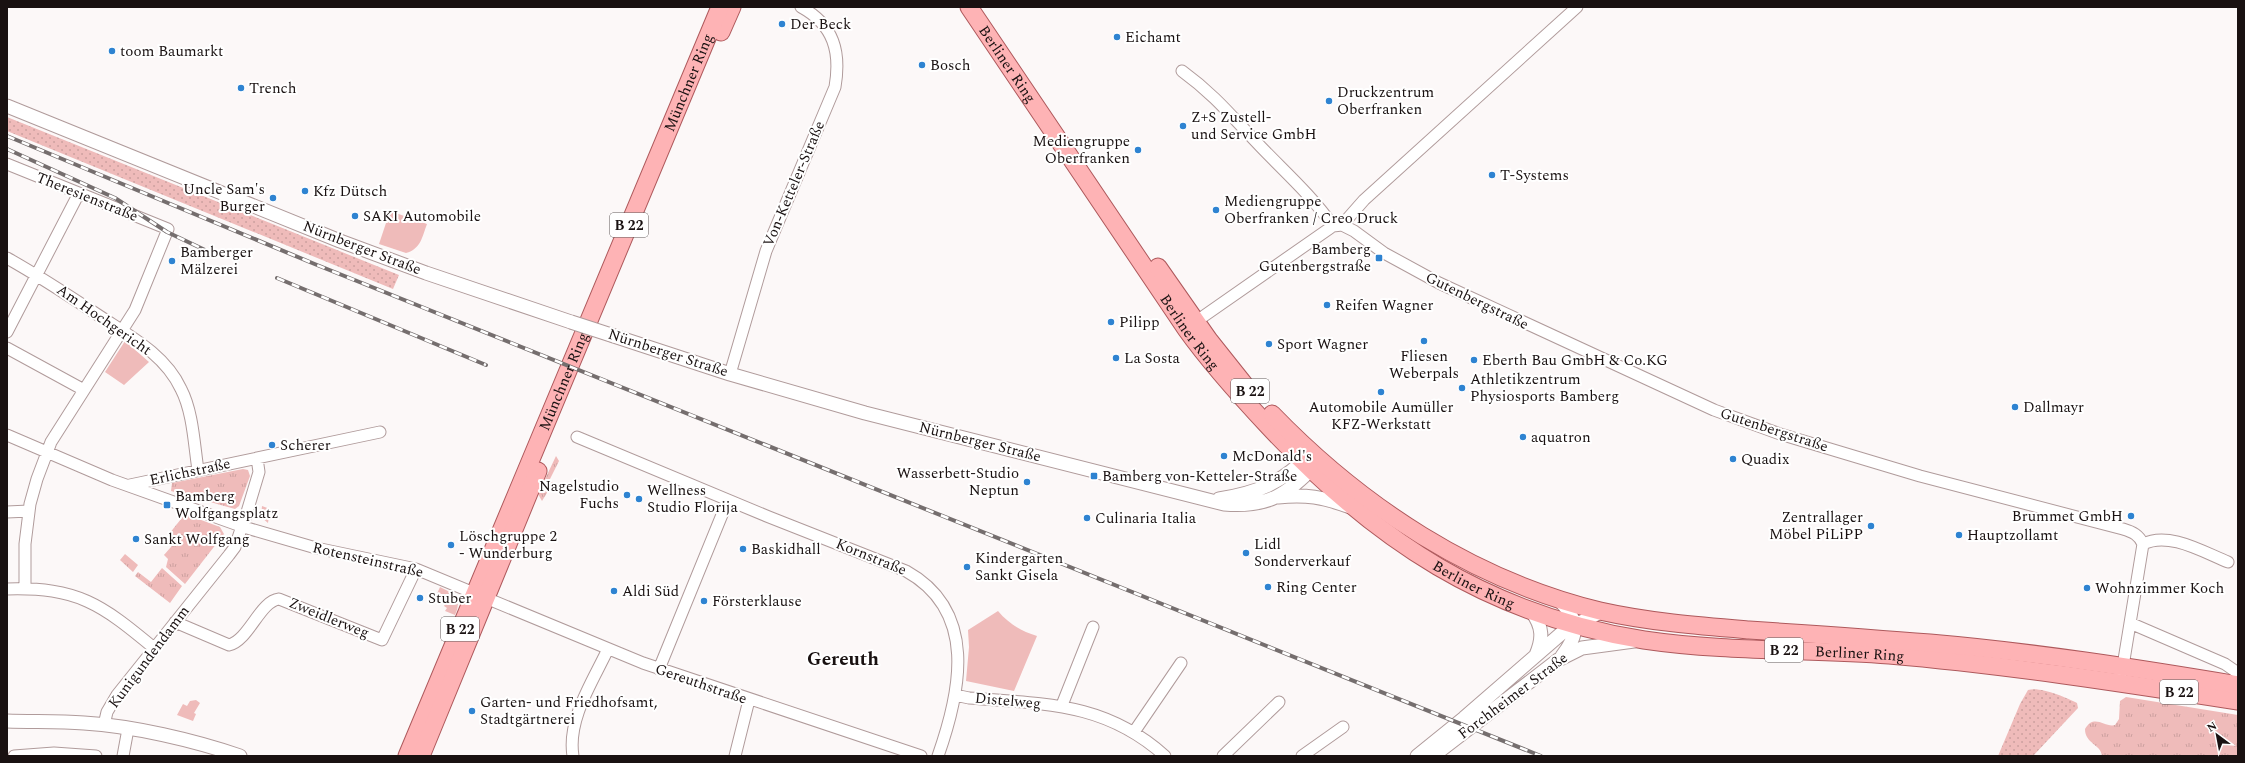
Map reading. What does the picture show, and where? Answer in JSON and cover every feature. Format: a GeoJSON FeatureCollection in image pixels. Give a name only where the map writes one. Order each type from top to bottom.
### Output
{"type":"FeatureCollection","features":[{"type":"Feature","properties":{"kind":"main road","name":"Münchner Ring"},"geometry":{"type":"LineString","coordinates":[[421,756],[481,595],[720,7]]}},
{"type":"Feature","properties":{"kind":"main road","name":"Münchner Ring"},"geometry":{"type":"LineString","coordinates":[[407,756],[481,595],[732,7]]}},
{"type":"Feature","properties":{"kind":"main road","name":"Berliner Ring"},"geometry":{"type":"LineString","coordinates":[[969,7],[1191,326],[1354,508],[1426,562],[1492,596],[1532,612],[1596,631],[1645,640],[1702,646],[1886,655],[2238,685]]}},
{"type":"Feature","properties":{"kind":"main road","name":"Berliner Ring"},"geometry":{"type":"LineString","coordinates":[[982,7],[1191,326]]}},
{"type":"Feature","properties":{"kind":"main road","name":"Berliner Ring"},"geometry":{"type":"LineString","coordinates":[[1311,461],[1367,500],[1435,544],[1498,576],[1558,599],[1602,611],[1667,622],[1996,649],[2122,674],[2238,701]]}},
{"type":"Feature","properties":{"kind":"street","name":"Von-Ketteler-Straße"},"geometry":{"type":"LineString","coordinates":[[730,374],[766,251],[835,87],[838,61],[830,34],[815,15],[801,7]]}},
{"type":"Feature","properties":{"kind":"street"},"geometry":{"type":"LineString","coordinates":[[1191,326],[1337,226],[1577,7]]}},
{"type":"Feature","properties":{"kind":"street","name":"Gutenbergstraße"},"geometry":{"type":"LineString","coordinates":[[1182,71],[1230,112],[1337,226],[1354,231],[1384,253],[1439,283],[1714,410],[1780,434],[1920,476],[2123,529],[2134,533],[2140,538],[2143,544]]}},
{"type":"Feature","properties":{"kind":"street","name":"Nürnberger Straße"},"geometry":{"type":"LineString","coordinates":[[7,106],[340,241],[426,273],[730,374],[865,413],[1211,500],[1239,505],[1257,504],[1278,498],[1311,461]]}},
{"type":"Feature","properties":{"kind":"street","name":"Theresienstraße"},"geometry":{"type":"LineString","coordinates":[[7,164],[168,229],[135,310],[122,331]]}},
{"type":"Feature","properties":{"kind":"street"},"geometry":{"type":"LineString","coordinates":[[7,332],[79,193]]}},
{"type":"Feature","properties":{"kind":"street","name":"Am Hochgericht"},"geometry":{"type":"LineString","coordinates":[[7,258],[37,275],[141,343],[167,368],[182,390],[198,470]]}},
{"type":"Feature","properties":{"kind":"street"},"geometry":{"type":"LineString","coordinates":[[25,588],[24,557],[29,511],[37,479],[51,442],[122,331]]}},
{"type":"Feature","properties":{"kind":"street"},"geometry":{"type":"LineString","coordinates":[[7,348],[84,390]]}},
{"type":"Feature","properties":{"kind":"street","name":"Erlichstraße"},"geometry":{"type":"LineString","coordinates":[[7,434],[48,451],[80,467],[130,485],[380,432]]}},
{"type":"Feature","properties":{"kind":"street","name":"Kornstraße"},"geometry":{"type":"LineString","coordinates":[[577,437],[728,500],[906,571],[922,581],[937,596],[954,625],[958,640],[955,695],[948,728],[938,756]]}},
{"type":"Feature","properties":{"kind":"street","name":"Kunigundendamm"},"geometry":{"type":"LineString","coordinates":[[7,721],[83,722],[104,725],[107,712],[117,695],[232,551],[242,527],[259,472],[257,458]]}},
{"type":"Feature","properties":{"kind":"street","name":"Nürnberger Straße"},"geometry":{"type":"LineString","coordinates":[[1211,500],[1260,490],[1311,461]]}},
{"type":"Feature","properties":{"kind":"street","name":"Rotensteinstraße"},"geometry":{"type":"LineString","coordinates":[[130,485],[242,527],[316,548],[416,570],[481,595]]}},
{"type":"Feature","properties":{"kind":"street"},"geometry":{"type":"LineString","coordinates":[[1278,498],[1308,495],[1329,499],[1354,508]]}},
{"type":"Feature","properties":{"kind":"street"},"geometry":{"type":"LineString","coordinates":[[659,669],[728,500]]}},
{"type":"Feature","properties":{"kind":"street"},"geometry":{"type":"LineString","coordinates":[[7,512],[29,511]]}},
{"type":"Feature","properties":{"kind":"street"},"geometry":{"type":"LineString","coordinates":[[2122,674],[2143,544],[2153,539],[2170,541],[2193,547],[2228,562]]}},
{"type":"Feature","properties":{"kind":"street","name":"Zweidlerweg"},"geometry":{"type":"LineString","coordinates":[[174,622],[229,645],[239,639],[270,603],[279,599],[382,640],[416,570]]}},
{"type":"Feature","properties":{"kind":"street"},"geometry":{"type":"LineString","coordinates":[[7,589],[25,588],[47,590],[84,598],[113,615],[154,648]]}},
{"type":"Feature","properties":{"kind":"street","name":"Gereuthstraße"},"geometry":{"type":"LineString","coordinates":[[481,595],[659,669],[749,700],[845,729],[921,756]]}},
{"type":"Feature","properties":{"kind":"street"},"geometry":{"type":"LineString","coordinates":[[1558,599],[1569,611],[1574,624],[1574,639],[1558,660]]}},
{"type":"Feature","properties":{"kind":"street","name":"Forchheimer Straße"},"geometry":{"type":"LineString","coordinates":[[1417,756],[1563,632],[1574,624],[1602,611]]}},
{"type":"Feature","properties":{"kind":"street"},"geometry":{"type":"LineString","coordinates":[[1532,612],[1539,622],[1542,636],[1534,658]]}},
{"type":"Feature","properties":{"kind":"street"},"geometry":{"type":"LineString","coordinates":[[2130,623],[2224,664],[2238,672]]}},
{"type":"Feature","properties":{"kind":"street","name":"Distelweg"},"geometry":{"type":"LineString","coordinates":[[1062,705],[1093,627]]}},
{"type":"Feature","properties":{"kind":"street","name":"Forchheimer Straße"},"geometry":{"type":"LineString","coordinates":[[1433,756],[1558,660],[1582,648],[1645,640]]}},
{"type":"Feature","properties":{"kind":"street"},"geometry":{"type":"LineString","coordinates":[[573,756],[574,730],[581,705],[608,649]]}},
{"type":"Feature","properties":{"kind":"street"},"geometry":{"type":"LineString","coordinates":[[1134,732],[1181,663]]}},
{"type":"Feature","properties":{"kind":"street","name":"Distelweg"},"geometry":{"type":"LineString","coordinates":[[955,695],[1062,705],[1105,718],[1134,732],[1165,756]]}},
{"type":"Feature","properties":{"kind":"street"},"geometry":{"type":"LineString","coordinates":[[735,756],[749,700]]}},
{"type":"Feature","properties":{"kind":"street"},"geometry":{"type":"LineString","coordinates":[[1223,756],[1279,702]]}},
{"type":"Feature","properties":{"kind":"street"},"geometry":{"type":"LineString","coordinates":[[104,725],[186,740],[240,756]]}},
{"type":"Feature","properties":{"kind":"street"},"geometry":{"type":"LineString","coordinates":[[1302,756],[1343,727]]}},
{"type":"Feature","properties":{"kind":"street"},"geometry":{"type":"LineString","coordinates":[[123,756],[128,729]]}},
{"type":"Feature","properties":{"kind":"street"},"geometry":{"type":"LineString","coordinates":[[14,756],[54,753],[96,756]]}},
{"type":"Feature","properties":{"kind":"green space"},"geometry":{"type":"Polygon","coordinates":[[[7,117],[399,275],[393,289],[7,131],[7,117]]]}},
{"type":"Feature","properties":{"kind":"green space"},"geometry":{"type":"Polygon","coordinates":[[[390,211],[427,224],[422,238],[415,249],[406,253],[379,244],[390,211]]]}},
{"type":"Feature","properties":{"kind":"green space"},"geometry":{"type":"Polygon","coordinates":[[[125,341],[149,362],[124,385],[105,372],[125,341]]]}},
{"type":"Feature","properties":{"kind":"green space"},"geometry":{"type":"Polygon","coordinates":[[[556,456],[559,461],[550,479],[553,483],[542,501],[538,494],[556,456]]]}},
{"type":"Feature","properties":{"kind":"green space"},"geometry":{"type":"Polygon","coordinates":[[[243,469],[248,470],[250,476],[239,506],[235,509],[171,491],[172,483],[243,469]]]}},
{"type":"Feature","properties":{"kind":"green space"},"geometry":{"type":"Polygon","coordinates":[[[262,506],[270,509],[268,523],[261,517],[262,506]]]}},
{"type":"Feature","properties":{"kind":"green space"},"geometry":{"type":"Polygon","coordinates":[[[185,514],[220,527],[224,534],[185,584],[166,567],[168,559],[164,555],[177,540],[169,534],[185,514]]]}},
{"type":"Feature","properties":{"kind":"green space"},"geometry":{"type":"Polygon","coordinates":[[[125,554],[138,565],[133,572],[120,560],[125,554]]]}},
{"type":"Feature","properties":{"kind":"green space"},"geometry":{"type":"Polygon","coordinates":[[[162,568],[182,586],[170,603],[135,576],[138,572],[151,582],[162,568]]]}},
{"type":"Feature","properties":{"kind":"green space"},"geometry":{"type":"Polygon","coordinates":[[[440,587],[450,592],[456,598],[458,605],[455,615],[445,611],[447,608],[444,606],[446,602],[438,595],[436,596],[440,587]]]}},
{"type":"Feature","properties":{"kind":"green space"},"geometry":{"type":"Polygon","coordinates":[[[998,611],[1006,620],[1026,632],[1037,636],[1014,691],[966,681],[969,647],[968,630],[998,611]]]}},
{"type":"Feature","properties":{"kind":"green space"},"geometry":{"type":"Polygon","coordinates":[[[2033,689],[2060,695],[2077,703],[2078,708],[2033,756],[1998,756],[2020,704],[2028,690],[2033,689]]]}},
{"type":"Feature","properties":{"kind":"green space"},"geometry":{"type":"Polygon","coordinates":[[[2126,697],[2238,715],[2238,756],[2102,756],[2099,749],[2088,738],[2085,729],[2088,724],[2096,721],[2107,725],[2115,725],[2119,719],[2120,701],[2126,697]]]}},
{"type":"Feature","properties":{"kind":"green space"},"geometry":{"type":"Polygon","coordinates":[[[196,700],[200,703],[194,713],[196,714],[193,721],[177,715],[183,704],[187,706],[190,701],[196,700]]]}},
{"type":"Feature","properties":{"kind":"railway"},"geometry":{"type":"LineString","coordinates":[[7,136],[317,265],[1541,756]]}},
{"type":"Feature","properties":{"kind":"railway"},"geometry":{"type":"LineString","coordinates":[[7,149],[115,198],[167,232],[205,250]]}},
{"type":"Feature","properties":{"kind":"railway"},"geometry":{"type":"LineString","coordinates":[[277,278],[486,365]]}},
{"type":"Feature","properties":{"kind":"place","name":"Der Beck"},"geometry":{"type":"Point","coordinates":[782,24]}},
{"type":"Feature","properties":{"kind":"place","name":"Eichamt"},"geometry":{"type":"Point","coordinates":[1117,37]}},
{"type":"Feature","properties":{"kind":"place","name":"toom Baumarkt"},"geometry":{"type":"Point","coordinates":[112,51]}},
{"type":"Feature","properties":{"kind":"place","name":"Bosch"},"geometry":{"type":"Point","coordinates":[922,65]}},
{"type":"Feature","properties":{"kind":"place","name":"Trench"},"geometry":{"type":"Point","coordinates":[241,88]}},
{"type":"Feature","properties":{"kind":"place","name":"Druckzentrum Oberfranken"},"geometry":{"type":"Point","coordinates":[1329,101]}},
{"type":"Feature","properties":{"kind":"place","name":"Z+S Zustell- und Service GmbH"},"geometry":{"type":"Point","coordinates":[1183,126]}},
{"type":"Feature","properties":{"kind":"place","name":"Mediengruppe Oberfranken"},"geometry":{"type":"Point","coordinates":[1138,150]}},
{"type":"Feature","properties":{"kind":"place","name":"T-Systems"},"geometry":{"type":"Point","coordinates":[1492,175]}},
{"type":"Feature","properties":{"kind":"place","name":"Kfz Dütsch"},"geometry":{"type":"Point","coordinates":[305,191]}},
{"type":"Feature","properties":{"kind":"place","name":"Uncle Sam's Burger"},"geometry":{"type":"Point","coordinates":[273,198]}},
{"type":"Feature","properties":{"kind":"place","name":"Mediengruppe Oberfranken / Creo Druck"},"geometry":{"type":"Point","coordinates":[1216,210]}},
{"type":"Feature","properties":{"kind":"place","name":"SAKI Automobile"},"geometry":{"type":"Point","coordinates":[355,216]}},
{"type":"Feature","properties":{"kind":"place","name":"Bamberg Gutenbergstraße"},"geometry":{"type":"Point","coordinates":[1379,258]}},
{"type":"Feature","properties":{"kind":"place","name":"Bamberger Mälzerei"},"geometry":{"type":"Point","coordinates":[172,261]}},
{"type":"Feature","properties":{"kind":"place","name":"Reifen Wagner"},"geometry":{"type":"Point","coordinates":[1327,305]}},
{"type":"Feature","properties":{"kind":"place","name":"Pilipp"},"geometry":{"type":"Point","coordinates":[1111,322]}},
{"type":"Feature","properties":{"kind":"place","name":"Fliesen Weberpals"},"geometry":{"type":"Point","coordinates":[1424,341]}},
{"type":"Feature","properties":{"kind":"place","name":"Sport Wagner"},"geometry":{"type":"Point","coordinates":[1269,344]}},
{"type":"Feature","properties":{"kind":"place","name":"La Sosta"},"geometry":{"type":"Point","coordinates":[1116,358]}},
{"type":"Feature","properties":{"kind":"place","name":"Eberth Bau GmbH & Co.KG"},"geometry":{"type":"Point","coordinates":[1474,360]}},
{"type":"Feature","properties":{"kind":"place","name":"Athletikzentrum Physiosports Bamberg"},"geometry":{"type":"Point","coordinates":[1462,388]}},
{"type":"Feature","properties":{"kind":"place","name":"Automobile Aumüller KFZ-Werkstatt"},"geometry":{"type":"Point","coordinates":[1381,392]}},
{"type":"Feature","properties":{"kind":"place","name":"Dallmayr"},"geometry":{"type":"Point","coordinates":[2015,407]}},
{"type":"Feature","properties":{"kind":"place","name":"aquatron"},"geometry":{"type":"Point","coordinates":[1523,437]}},
{"type":"Feature","properties":{"kind":"place","name":"Scherer"},"geometry":{"type":"Point","coordinates":[272,445]}},
{"type":"Feature","properties":{"kind":"place","name":"McDonald's"},"geometry":{"type":"Point","coordinates":[1224,456]}},
{"type":"Feature","properties":{"kind":"place","name":"Quadix"},"geometry":{"type":"Point","coordinates":[1733,459]}},
{"type":"Feature","properties":{"kind":"place","name":"Bamberg von-Ketteler-Straße"},"geometry":{"type":"Point","coordinates":[1094,476]}},
{"type":"Feature","properties":{"kind":"place","name":"Wasserbett-Studio Neptun"},"geometry":{"type":"Point","coordinates":[1027,482]}},
{"type":"Feature","properties":{"kind":"place","name":"Nagelstudio Fuchs"},"geometry":{"type":"Point","coordinates":[627,495]}},
{"type":"Feature","properties":{"kind":"place","name":"Wellness Studio Florija"},"geometry":{"type":"Point","coordinates":[639,499]}},
{"type":"Feature","properties":{"kind":"place","name":"Bamberg Wolfgangsplatz"},"geometry":{"type":"Point","coordinates":[167,505]}},
{"type":"Feature","properties":{"kind":"place","name":"Brummet GmbH"},"geometry":{"type":"Point","coordinates":[2131,516]}},
{"type":"Feature","properties":{"kind":"place","name":"Culinaria Italia"},"geometry":{"type":"Point","coordinates":[1087,518]}},
{"type":"Feature","properties":{"kind":"place","name":"Zentrallager Möbel PiLiPP"},"geometry":{"type":"Point","coordinates":[1871,526]}},
{"type":"Feature","properties":{"kind":"place","name":"Hauptzollamt"},"geometry":{"type":"Point","coordinates":[1959,535]}},
{"type":"Feature","properties":{"kind":"place","name":"Sankt Wolfgang"},"geometry":{"type":"Point","coordinates":[136,539]}},
{"type":"Feature","properties":{"kind":"place","name":"Löschgruppe 2 - Wunderburg"},"geometry":{"type":"Point","coordinates":[451,545]}},
{"type":"Feature","properties":{"kind":"place","name":"Baskidhall"},"geometry":{"type":"Point","coordinates":[743,549]}},
{"type":"Feature","properties":{"kind":"place","name":"Lidl Sonderverkauf"},"geometry":{"type":"Point","coordinates":[1246,553]}},
{"type":"Feature","properties":{"kind":"place","name":"Kindergarten Sankt Gisela"},"geometry":{"type":"Point","coordinates":[967,567]}},
{"type":"Feature","properties":{"kind":"place","name":"Ring Center"},"geometry":{"type":"Point","coordinates":[1268,587]}},
{"type":"Feature","properties":{"kind":"place","name":"Wohnzimmer Koch"},"geometry":{"type":"Point","coordinates":[2087,588]}},
{"type":"Feature","properties":{"kind":"place","name":"Aldi Süd"},"geometry":{"type":"Point","coordinates":[614,591]}},
{"type":"Feature","properties":{"kind":"place","name":"Stuber"},"geometry":{"type":"Point","coordinates":[420,598]}},
{"type":"Feature","properties":{"kind":"place","name":"Försterklause"},"geometry":{"type":"Point","coordinates":[704,601]}},
{"type":"Feature","properties":{"kind":"place","name":"Garten- und Friedhofsamt, Stadtgärtnerei"},"geometry":{"type":"Point","coordinates":[472,711]}},
{"type":"Feature","properties":{"kind":"district","name":"Gereuth"},"geometry":{"type":"Point","coordinates":[843,659]}}]}
